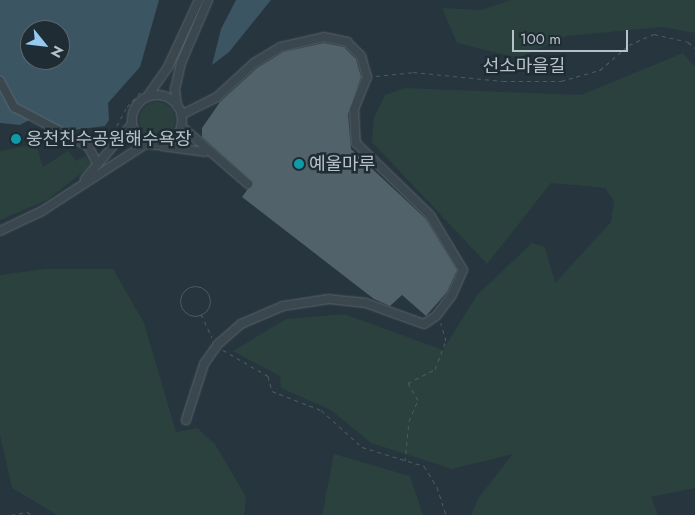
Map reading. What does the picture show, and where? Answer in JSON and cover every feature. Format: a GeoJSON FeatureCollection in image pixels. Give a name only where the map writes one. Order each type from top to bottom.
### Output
{"type":"FeatureCollection","features":[{"type":"Feature","properties":{"kind":"street"},"geometry":{"type":"LineString","coordinates":[[75,190],[132,124],[136,106],[145,98],[168,67],[199,0]]}},
{"type":"Feature","properties":{"kind":"street"},"geometry":{"type":"LineString","coordinates":[[158,145],[174,138],[181,126],[181,115],[177,106],[175,88],[181,63],[208,0]]}},
{"type":"Feature","properties":{"kind":"street"},"geometry":{"type":"LineString","coordinates":[[181,115],[216,97],[275,50],[305,38],[329,37],[350,43],[360,56],[367,77],[353,114],[356,143],[363,154],[430,215],[461,262],[460,284],[436,316],[418,324],[366,303],[306,301],[260,314],[218,344],[186,420]]}},
{"type":"Feature","properties":{"kind":"street"},"geometry":{"type":"LineString","coordinates":[[0,80],[14,107],[88,146],[98,165]]}},
{"type":"Feature","properties":{"kind":"street"},"geometry":{"type":"LineString","coordinates":[[145,98],[163,96],[177,106]]}},
{"type":"Feature","properties":{"kind":"street"},"geometry":{"type":"LineString","coordinates":[[132,124],[138,138],[147,143],[191,147],[209,153]]}},
{"type":"Feature","properties":{"kind":"street"},"geometry":{"type":"LineString","coordinates":[[181,126],[209,153],[248,184]]}},
{"type":"Feature","properties":{"kind":"street"},"geometry":{"type":"LineString","coordinates":[[0,231],[42,211],[147,143]]}},
{"type":"Feature","properties":{"kind":"path","name":"선소마을길"},"geometry":{"type":"LineString","coordinates":[[367,77],[413,72],[503,81],[561,81],[600,70],[629,45],[654,34],[688,42],[695,48]]}},
{"type":"Feature","properties":{"kind":"path"},"geometry":{"type":"LineString","coordinates":[[110,140],[127,107],[145,87]]}},
{"type":"Feature","properties":{"kind":"path"},"geometry":{"type":"LineString","coordinates":[[191,286],[200,287],[210,298],[208,307],[201,314],[187,313],[181,306],[181,296],[191,286]]}},
{"type":"Feature","properties":{"kind":"path"},"geometry":{"type":"LineString","coordinates":[[201,314],[206,330],[226,353],[268,376],[267,380],[272,391],[321,410],[362,447],[405,462],[424,466],[437,487],[446,515]]}},
{"type":"Feature","properties":{"kind":"path"},"geometry":{"type":"LineString","coordinates":[[405,462],[409,421],[418,400],[408,383],[435,369],[446,341],[444,327],[436,316]]}},
{"type":"Feature","properties":{"kind":"path"},"geometry":{"type":"LineString","coordinates":[[11,515],[27,512],[33,515]]}},
{"type":"Feature","properties":{"kind":"green space"},"geometry":{"type":"Polygon","coordinates":[[[511,0],[695,0],[695,33],[662,27],[567,36],[518,58],[457,43],[442,8],[481,10],[511,0]]]}},
{"type":"Feature","properties":{"kind":"green space"},"geometry":{"type":"Polygon","coordinates":[[[683,53],[695,67],[695,488],[651,497],[658,515],[471,515],[479,497],[513,454],[452,469],[371,443],[331,410],[281,388],[280,376],[233,351],[286,319],[344,314],[443,350],[477,295],[532,243],[545,247],[555,283],[611,222],[614,201],[605,188],[551,183],[487,264],[372,142],[374,117],[385,95],[405,88],[581,95],[683,53]]]}},
{"type":"Feature","properties":{"kind":"green space"},"geometry":{"type":"Polygon","coordinates":[[[157,102],[164,103],[170,107],[174,113],[174,127],[170,133],[164,137],[157,138],[150,137],[144,133],[140,127],[139,120],[140,113],[144,107],[150,103],[157,102]]]}},
{"type":"Feature","properties":{"kind":"green space"},"geometry":{"type":"Polygon","coordinates":[[[36,144],[43,167],[68,151],[76,161],[85,156],[92,165],[47,200],[0,220],[0,151],[36,144]]]}},
{"type":"Feature","properties":{"kind":"green space"},"geometry":{"type":"Polygon","coordinates":[[[45,269],[113,269],[144,323],[176,432],[197,428],[215,444],[246,497],[244,515],[57,515],[12,488],[0,435],[0,275],[45,269]]]}},
{"type":"Feature","properties":{"kind":"green space"},"geometry":{"type":"Polygon","coordinates":[[[334,454],[410,476],[423,515],[322,515],[334,454]]]}},
{"type":"Feature","properties":{"kind":"water"},"geometry":{"type":"Polygon","coordinates":[[[0,0],[159,0],[140,67],[108,103],[109,120],[105,126],[65,131],[33,118],[20,125],[0,123],[0,0]]]}},
{"type":"Feature","properties":{"kind":"water"},"geometry":{"type":"Polygon","coordinates":[[[236,0],[271,0],[229,52],[212,65],[221,29],[236,0]]]}},
{"type":"Feature","properties":{"kind":"building","name":"예울마루"},"geometry":{"type":"Polygon","coordinates":[[[324,43],[344,47],[356,59],[361,77],[348,114],[351,149],[426,219],[457,270],[447,292],[426,316],[402,295],[390,306],[374,299],[242,197],[253,182],[202,137],[202,128],[220,102],[257,68],[283,52],[324,43]]]}},
{"type":"Feature","properties":{"kind":"place","name":"웅천친수공원해수욕장"},"geometry":{"type":"Point","coordinates":[16,139]}},
{"type":"Feature","properties":{"kind":"place","name":"예울마루"},"geometry":{"type":"Point","coordinates":[299,164]}}]}
